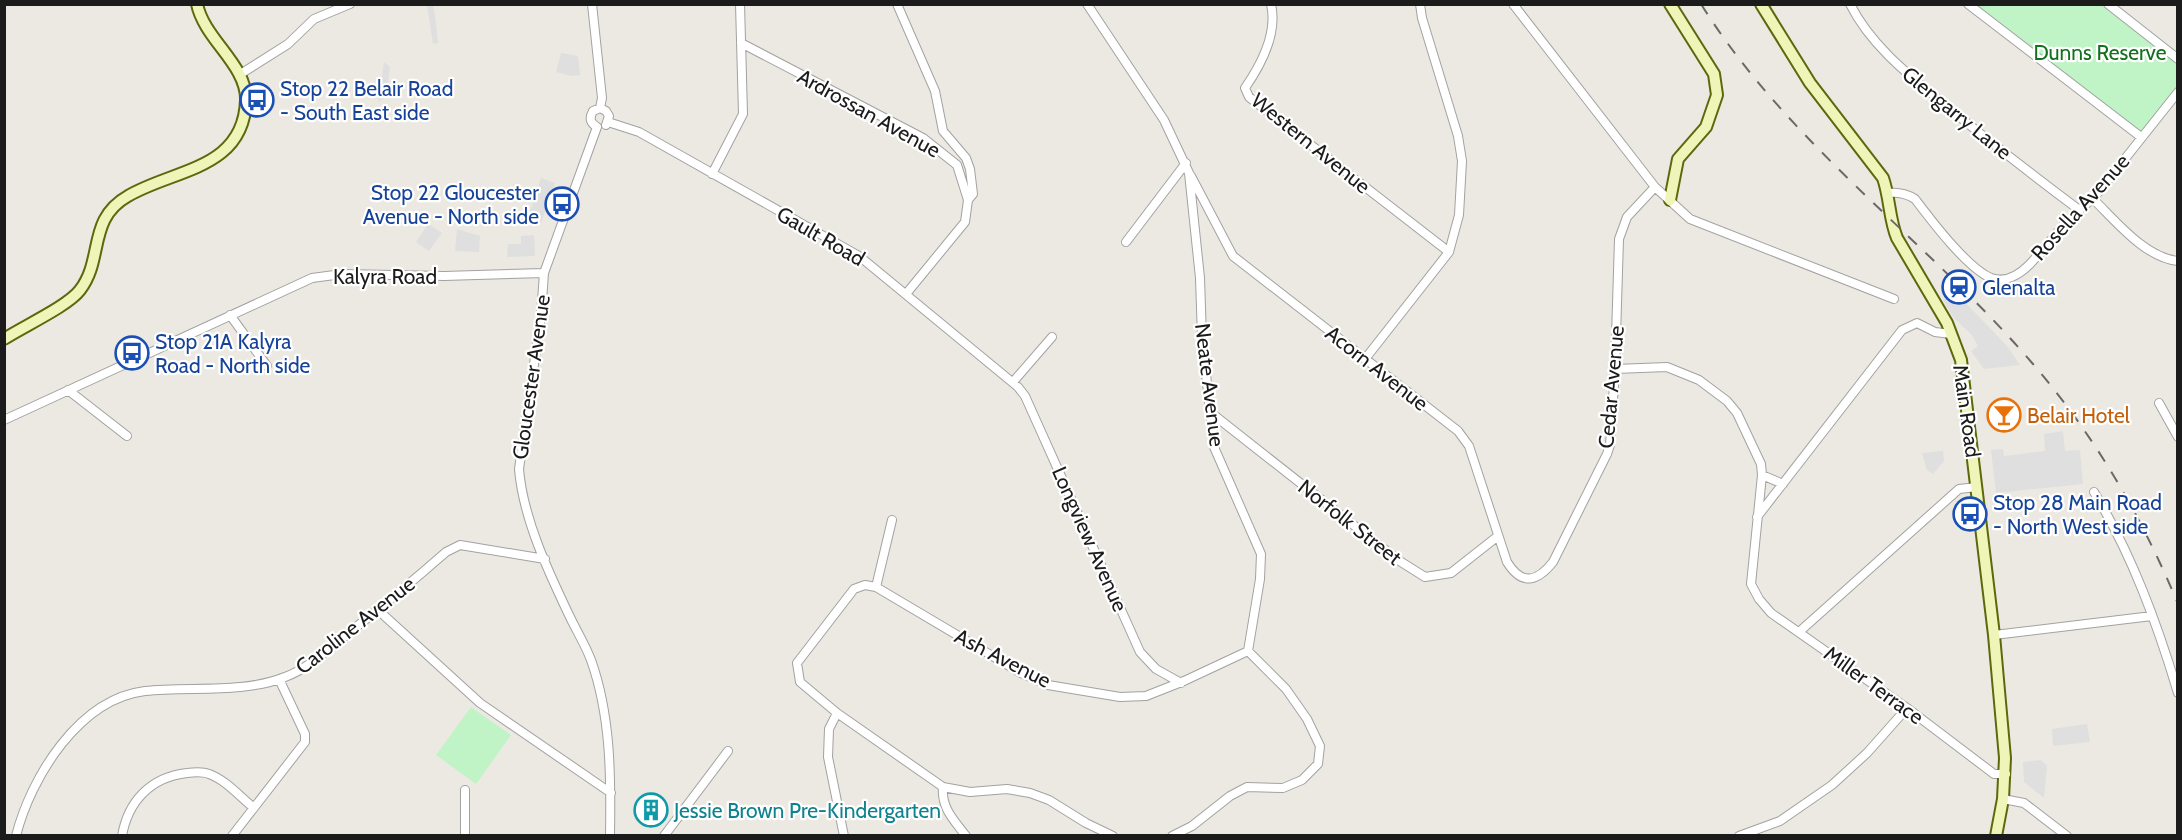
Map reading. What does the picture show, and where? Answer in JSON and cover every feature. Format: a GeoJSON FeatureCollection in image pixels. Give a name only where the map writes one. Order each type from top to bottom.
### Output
{"type":"FeatureCollection","features":[{"type":"Feature","properties":{"kind":"main road"},"geometry":{"type":"LineString","coordinates":[[4,339],[73,298],[82,288],[90,269],[101,223],[113,207],[128,195],[211,161],[237,136],[244,118],[245,90],[239,75],[202,20],[197,4]]}},
{"type":"Feature","properties":{"kind":"main road"},"geometry":{"type":"LineString","coordinates":[[1670,4],[1714,74],[1718,95],[1706,127],[1678,159],[1670,200]]}},
{"type":"Feature","properties":{"kind":"main road","name":"Main Road"},"geometry":{"type":"LineString","coordinates":[[1761,4],[1810,83],[1883,178],[1888,193],[1892,226],[1897,238],[1947,323],[1961,360],[1994,635],[2006,774],[1996,836]]}},
{"type":"Feature","properties":{"kind":"street"},"geometry":{"type":"LineString","coordinates":[[239,75],[288,44],[314,19],[350,4]]}},
{"type":"Feature","properties":{"kind":"street"},"geometry":{"type":"LineString","coordinates":[[592,4],[602,98],[600,108]]}},
{"type":"Feature","properties":{"kind":"street"},"geometry":{"type":"LineString","coordinates":[[712,174],[743,114],[740,4]]}},
{"type":"Feature","properties":{"kind":"street"},"geometry":{"type":"LineString","coordinates":[[897,4],[935,91],[943,131],[966,158],[973,194],[968,200],[965,222],[906,294]]}},
{"type":"Feature","properties":{"kind":"street","name":"Neate Avenue"},"geometry":{"type":"LineString","coordinates":[[1086,4],[1164,120],[1190,173],[1214,447],[1261,554],[1260,579],[1248,651]]}},
{"type":"Feature","properties":{"kind":"street","name":"Western Avenue"},"geometry":{"type":"LineString","coordinates":[[1271,4],[1270,38],[1259,68],[1245,88],[1249,97],[1449,252]]}},
{"type":"Feature","properties":{"kind":"street"},"geometry":{"type":"LineString","coordinates":[[1365,359],[1449,252],[1459,215],[1462,161],[1458,136],[1430,47],[1420,4]]}},
{"type":"Feature","properties":{"kind":"street"},"geometry":{"type":"LineString","coordinates":[[1503,4],[1515,8],[1655,187],[1690,219],[1894,299]]}},
{"type":"Feature","properties":{"kind":"street","name":"Glengarry Lane"},"geometry":{"type":"LineString","coordinates":[[1850,4],[1858,20],[1902,69],[2078,209]]}},
{"type":"Feature","properties":{"kind":"street"},"geometry":{"type":"LineString","coordinates":[[1968,4],[2141,137]]}},
{"type":"Feature","properties":{"kind":"street"},"geometry":{"type":"LineString","coordinates":[[2108,4],[2178,59]]}},
{"type":"Feature","properties":{"kind":"street","name":"Ardrossan Avenue"},"geometry":{"type":"LineString","coordinates":[[741,43],[923,138],[957,165],[968,200]]}},
{"type":"Feature","properties":{"kind":"street","name":"Rosella Avenue"},"geometry":{"type":"LineString","coordinates":[[1888,193],[1897,192],[1915,199],[1948,241],[1983,273],[1993,278],[2006,279],[2017,275],[2027,267],[2078,209],[2092,199],[2178,92]]}},
{"type":"Feature","properties":{"kind":"street"},"geometry":{"type":"LineString","coordinates":[[600,108],[608,113],[608,122],[597,127],[591,122],[591,114],[600,108]]}},
{"type":"Feature","properties":{"kind":"street","name":"Gault Road"},"geometry":{"type":"LineString","coordinates":[[608,122],[639,132],[859,256],[1013,382]]}},
{"type":"Feature","properties":{"kind":"street","name":"Gloucester Avenue"},"geometry":{"type":"LineString","coordinates":[[597,127],[544,273],[541,315],[519,469],[524,501],[545,559],[590,657],[602,698],[611,793],[610,836]]}},
{"type":"Feature","properties":{"kind":"street"},"geometry":{"type":"LineString","coordinates":[[1126,242],[1186,163]]}},
{"type":"Feature","properties":{"kind":"street","name":"Acorn Avenue"},"geometry":{"type":"LineString","coordinates":[[1190,173],[1233,256],[1458,431],[1469,446],[1498,536],[1514,572],[1533,579]]}},
{"type":"Feature","properties":{"kind":"street","name":"Cedar Avenue"},"geometry":{"type":"LineString","coordinates":[[1533,579],[1544,574],[1553,562],[1610,445],[1619,239],[1627,217],[1655,187]]}},
{"type":"Feature","properties":{"kind":"street"},"geometry":{"type":"LineString","coordinates":[[2092,199],[2143,246],[2156,255],[2178,261]]}},
{"type":"Feature","properties":{"kind":"street","name":"Kalyra Road"},"geometry":{"type":"LineString","coordinates":[[4,420],[312,278],[342,274],[444,276],[544,273]]}},
{"type":"Feature","properties":{"kind":"street"},"geometry":{"type":"LineString","coordinates":[[230,315],[267,366]]}},
{"type":"Feature","properties":{"kind":"street"},"geometry":{"type":"LineString","coordinates":[[1756,517],[1902,330],[1917,323],[1935,332],[1951,334]]}},
{"type":"Feature","properties":{"kind":"street"},"geometry":{"type":"LineString","coordinates":[[1013,382],[1052,337]]}},
{"type":"Feature","properties":{"kind":"street"},"geometry":{"type":"LineString","coordinates":[[1615,369],[1667,367],[1700,380],[1727,401],[1737,412],[1761,464],[1762,475],[1756,517]]}},
{"type":"Feature","properties":{"kind":"street","name":"Longview Avenue"},"geometry":{"type":"LineString","coordinates":[[1013,382],[1025,396],[1140,652],[1156,669],[1181,682]]}},
{"type":"Feature","properties":{"kind":"street"},"geometry":{"type":"LineString","coordinates":[[68,390],[127,436]]}},
{"type":"Feature","properties":{"kind":"street"},"geometry":{"type":"LineString","coordinates":[[2159,403],[2178,436]]}},
{"type":"Feature","properties":{"kind":"street","name":"Norfolk Street"},"geometry":{"type":"LineString","coordinates":[[1210,412],[1398,560],[1425,577],[1451,573],[1498,536]]}},
{"type":"Feature","properties":{"kind":"street"},"geometry":{"type":"LineString","coordinates":[[1762,475],[1783,484]]}},
{"type":"Feature","properties":{"kind":"street"},"geometry":{"type":"LineString","coordinates":[[1799,632],[1959,489],[1977,487]]}},
{"type":"Feature","properties":{"kind":"street"},"geometry":{"type":"LineString","coordinates":[[2094,492],[2116,529],[2152,616],[2178,693]]}},
{"type":"Feature","properties":{"kind":"street","name":"Miller Terrace"},"geometry":{"type":"LineString","coordinates":[[1756,517],[1750,584],[1771,613],[1907,708],[1994,774],[2006,774]]}},
{"type":"Feature","properties":{"kind":"street"},"geometry":{"type":"LineString","coordinates":[[892,520],[876,587],[865,585],[854,589],[797,663],[800,682],[837,713],[943,787],[970,792],[1007,789],[1030,793],[1049,800],[1086,823],[1113,836]]}},
{"type":"Feature","properties":{"kind":"street","name":"Caroline Avenue"},"geometry":{"type":"LineString","coordinates":[[16,836],[31,792],[56,752],[76,726],[107,703],[144,691],[253,685],[279,679],[314,661],[446,552],[460,545],[545,559]]}},
{"type":"Feature","properties":{"kind":"street","name":"Ash Avenue"},"geometry":{"type":"LineString","coordinates":[[876,587],[1021,672],[1048,685],[1120,697],[1146,696],[1248,651]]}},
{"type":"Feature","properties":{"kind":"street"},"geometry":{"type":"LineString","coordinates":[[378,610],[480,703],[611,793]]}},
{"type":"Feature","properties":{"kind":"street"},"geometry":{"type":"LineString","coordinates":[[1994,635],[2152,616]]}},
{"type":"Feature","properties":{"kind":"street"},"geometry":{"type":"LineString","coordinates":[[1172,836],[1192,826],[1230,796],[1247,787],[1283,788],[1302,780],[1318,764],[1320,747],[1307,719],[1286,689],[1248,651]]}},
{"type":"Feature","properties":{"kind":"street"},"geometry":{"type":"LineString","coordinates":[[232,836],[305,742],[305,734],[279,679]]}},
{"type":"Feature","properties":{"kind":"street"},"geometry":{"type":"LineString","coordinates":[[1739,836],[1780,821],[1832,785],[1867,753],[1907,708]]}},
{"type":"Feature","properties":{"kind":"street"},"geometry":{"type":"LineString","coordinates":[[837,713],[829,729],[828,757],[844,836]]}},
{"type":"Feature","properties":{"kind":"street"},"geometry":{"type":"LineString","coordinates":[[664,836],[728,751]]}},
{"type":"Feature","properties":{"kind":"street"},"geometry":{"type":"LineString","coordinates":[[122,836],[124,823],[131,807],[140,796],[151,785],[177,774],[207,773],[218,778],[254,808]]}},
{"type":"Feature","properties":{"kind":"street"},"geometry":{"type":"LineString","coordinates":[[943,787],[942,798],[948,812],[966,836]]}},
{"type":"Feature","properties":{"kind":"street"},"geometry":{"type":"LineString","coordinates":[[465,790],[465,836]]}},
{"type":"Feature","properties":{"kind":"street"},"geometry":{"type":"LineString","coordinates":[[2003,799],[2024,803],[2067,836]]}},
{"type":"Feature","properties":{"kind":"green space","name":"Dunns Reserve"},"geometry":{"type":"Polygon","coordinates":[[[1968,5],[2108,5],[2177,59],[2177,92],[2141,137],[1968,5]]]}},
{"type":"Feature","properties":{"kind":"green space"},"geometry":{"type":"Polygon","coordinates":[[[471,707],[511,735],[476,784],[436,755],[471,707]]]}},
{"type":"Feature","properties":{"kind":"shaded area"},"geometry":{"type":"Polygon","coordinates":[[[427,5],[433,5],[438,43],[433,44],[427,5]]]}},
{"type":"Feature","properties":{"kind":"shaded area"},"geometry":{"type":"Polygon","coordinates":[[[561,53],[578,56],[580,75],[571,76],[556,72],[561,53]]]}},
{"type":"Feature","properties":{"kind":"shaded area"},"geometry":{"type":"Polygon","coordinates":[[[384,62],[390,67],[386,97],[378,102],[384,62]]]}},
{"type":"Feature","properties":{"kind":"shaded area"},"geometry":{"type":"Polygon","coordinates":[[[541,178],[555,183],[541,223],[528,218],[541,178]]]}},
{"type":"Feature","properties":{"kind":"shaded area"},"geometry":{"type":"Polygon","coordinates":[[[428,224],[442,233],[429,251],[416,242],[428,224]]]}},
{"type":"Feature","properties":{"kind":"shaded area"},"geometry":{"type":"Polygon","coordinates":[[[457,229],[480,236],[479,252],[455,251],[457,229]]]}},
{"type":"Feature","properties":{"kind":"shaded area"},"geometry":{"type":"Polygon","coordinates":[[[534,235],[535,256],[507,257],[508,244],[521,244],[521,236],[534,235]]]}},
{"type":"Feature","properties":{"kind":"shaded area"},"geometry":{"type":"Polygon","coordinates":[[[1952,294],[1960,297],[2007,346],[2020,365],[1984,369],[1971,351],[1978,346],[1972,335],[1953,317],[1943,300],[1952,294]]]}},
{"type":"Feature","properties":{"kind":"shaded area"},"geometry":{"type":"Polygon","coordinates":[[[2063,431],[2065,451],[2080,450],[2083,484],[1996,493],[1991,450],[2003,449],[2004,456],[2045,451],[2044,434],[2063,431]]]}},
{"type":"Feature","properties":{"kind":"shaded area"},"geometry":{"type":"Polygon","coordinates":[[[1943,451],[1944,461],[1933,474],[1927,470],[1922,453],[1943,451]]]}},
{"type":"Feature","properties":{"kind":"shaded area"},"geometry":{"type":"Polygon","coordinates":[[[2087,724],[2090,742],[2053,746],[2052,729],[2087,724]]]}},
{"type":"Feature","properties":{"kind":"shaded area"},"geometry":{"type":"Polygon","coordinates":[[[2041,760],[2047,766],[2044,798],[2024,782],[2023,762],[2041,760]]]}},
{"type":"Feature","properties":{"kind":"railway"},"geometry":{"type":"LineString","coordinates":[[1701,4],[1736,55],[1775,102],[1817,147],[1992,319],[2056,391],[2097,449],[2133,509],[2178,604]]}},
{"type":"Feature","properties":{"kind":"place","name":"Stop 22 Belair Road - South East side"},"geometry":{"type":"Point","coordinates":[257,100]}},
{"type":"Feature","properties":{"kind":"place","name":"Stop 22 Gloucester Avenue - North side"},"geometry":{"type":"Point","coordinates":[562,204]}},
{"type":"Feature","properties":{"kind":"place","name":"Glenalta"},"geometry":{"type":"Point","coordinates":[1959,287]}},
{"type":"Feature","properties":{"kind":"place","name":"Stop 21A Kalyra Road - North side"},"geometry":{"type":"Point","coordinates":[132,353]}},
{"type":"Feature","properties":{"kind":"place","name":"Belair Hotel"},"geometry":{"type":"Point","coordinates":[2004,415]}},
{"type":"Feature","properties":{"kind":"place","name":"Stop 28 Main Road - North West side"},"geometry":{"type":"Point","coordinates":[1970,514]}},
{"type":"Feature","properties":{"kind":"place","name":"Jessie Brown Pre-Kindergarten"},"geometry":{"type":"Point","coordinates":[651,810]}}]}
